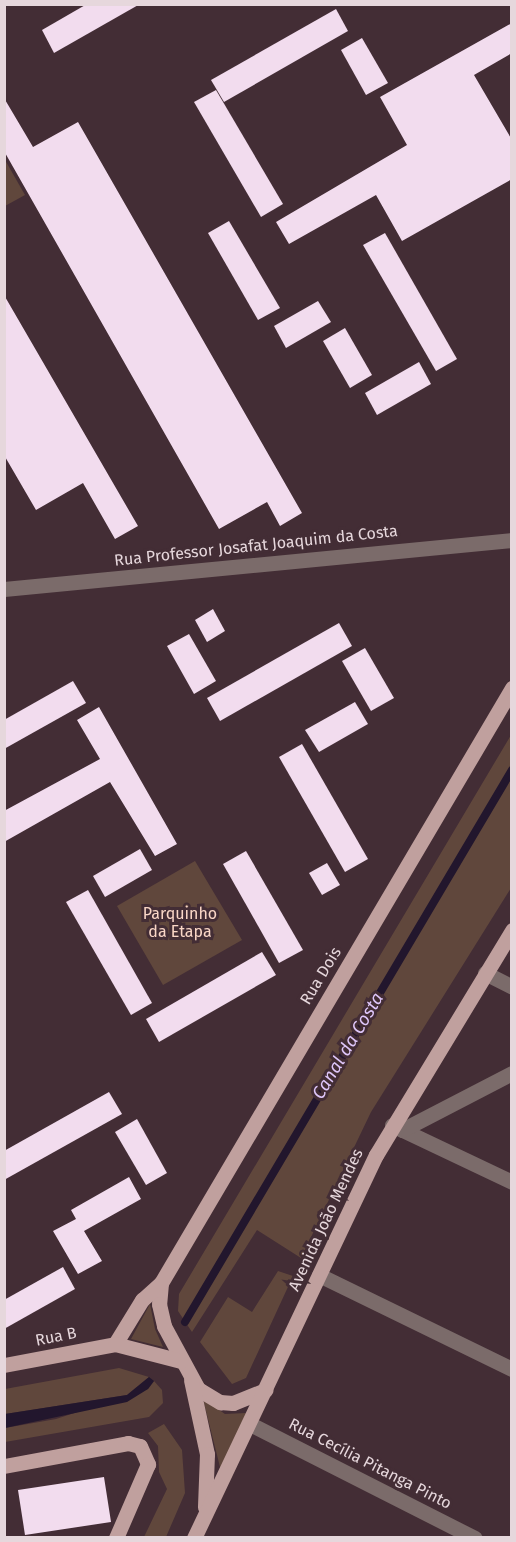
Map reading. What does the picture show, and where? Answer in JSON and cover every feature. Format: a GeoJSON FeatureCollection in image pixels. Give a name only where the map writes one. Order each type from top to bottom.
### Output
{"type":"FeatureCollection","features":[{"type":"Feature","properties":{"kind":"main road","name":"Rua Dois"},"geometry":{"type":"LineString","coordinates":[[161,1283],[512,688]]}},
{"type":"Feature","properties":{"kind":"main road","name":"Avenida João Mendes"},"geometry":{"type":"LineString","coordinates":[[197,1531],[250,1424],[319,1275],[397,1127],[484,973],[512,930]]}},
{"type":"Feature","properties":{"kind":"main road"},"geometry":{"type":"LineString","coordinates":[[161,1283],[142,1300],[115,1344],[181,1361]]}},
{"type":"Feature","properties":{"kind":"main road"},"geometry":{"type":"LineString","coordinates":[[161,1283],[160,1315],[181,1361],[198,1389],[220,1402],[245,1402],[266,1390]]}},
{"type":"Feature","properties":{"kind":"main road","name":"Rua B"},"geometry":{"type":"LineString","coordinates":[[4,1365],[115,1344]]}},
{"type":"Feature","properties":{"kind":"main road"},"geometry":{"type":"LineString","coordinates":[[191,1378],[207,1454],[208,1478],[197,1531]]}},
{"type":"Feature","properties":{"kind":"main road"},"geometry":{"type":"LineString","coordinates":[[4,1466],[128,1443],[141,1446],[148,1464],[116,1538]]}},
{"type":"Feature","properties":{"kind":"street","name":"Rua Professor Josafat Joaquim da Costa"},"geometry":{"type":"LineString","coordinates":[[4,589],[512,540]]}},
{"type":"Feature","properties":{"kind":"street"},"geometry":{"type":"LineString","coordinates":[[484,973],[512,987]]}},
{"type":"Feature","properties":{"kind":"street"},"geometry":{"type":"LineString","coordinates":[[397,1127],[512,1073]]}},
{"type":"Feature","properties":{"kind":"street"},"geometry":{"type":"LineString","coordinates":[[397,1127],[512,1182]]}},
{"type":"Feature","properties":{"kind":"street"},"geometry":{"type":"LineString","coordinates":[[319,1275],[512,1369]]}},
{"type":"Feature","properties":{"kind":"street","name":"Rua Cecília Pitanga Pinto"},"geometry":{"type":"LineString","coordinates":[[250,1424],[475,1538]]}},
{"type":"Feature","properties":{"kind":"green space"},"geometry":{"type":"Polygon","coordinates":[[[5,160],[25,195],[4,206],[5,160]]]}},
{"type":"Feature","properties":{"kind":"green space"},"geometry":{"type":"Polygon","coordinates":[[[511,735],[511,888],[371,1112],[301,1258],[257,1230],[192,1332],[178,1311],[179,1294],[511,735]]]}},
{"type":"Feature","properties":{"kind":"green space","name":"Parquinho da Etapa"},"geometry":{"type":"Polygon","coordinates":[[[195,861],[242,940],[163,985],[117,906],[195,861]]]}},
{"type":"Feature","properties":{"kind":"green space"},"geometry":{"type":"Polygon","coordinates":[[[278,1271],[293,1276],[246,1378],[232,1384],[200,1342],[228,1297],[252,1312],[278,1271]]]}},
{"type":"Feature","properties":{"kind":"green space"},"geometry":{"type":"Polygon","coordinates":[[[150,1304],[155,1329],[163,1347],[131,1339],[150,1304]]]}},
{"type":"Feature","properties":{"kind":"green space"},"geometry":{"type":"Polygon","coordinates":[[[119,1368],[149,1377],[127,1395],[5,1414],[5,1389],[119,1368]]]}},
{"type":"Feature","properties":{"kind":"green space"},"geometry":{"type":"Polygon","coordinates":[[[154,1381],[162,1390],[163,1403],[149,1417],[5,1442],[5,1428],[56,1419],[148,1389],[154,1381]]]}},
{"type":"Feature","properties":{"kind":"green space"},"geometry":{"type":"Polygon","coordinates":[[[203,1399],[225,1414],[246,1413],[221,1471],[203,1399]]]}},
{"type":"Feature","properties":{"kind":"green space"},"geometry":{"type":"Polygon","coordinates":[[[164,1424],[182,1450],[185,1493],[166,1537],[144,1537],[167,1489],[159,1472],[158,1446],[148,1433],[164,1424]]]}},
{"type":"Feature","properties":{"kind":"shaded area"},"geometry":{"type":"Polygon","coordinates":[[[149,1377],[154,1381],[148,1389],[127,1402],[5,1428],[5,1414],[127,1395],[149,1377]]]}},
{"type":"Feature","properties":{"kind":"building"},"geometry":{"type":"Polygon","coordinates":[[[87,4],[140,4],[54,53],[42,30],[87,4]]]}},
{"type":"Feature","properties":{"kind":"building"},"geometry":{"type":"Polygon","coordinates":[[[336,9],[348,31],[224,102],[211,80],[336,9]]]}},
{"type":"Feature","properties":{"kind":"building"},"geometry":{"type":"Polygon","coordinates":[[[512,23],[512,53],[474,75],[512,140],[512,179],[402,241],[376,195],[289,244],[276,222],[407,145],[380,97],[512,23]]]}},
{"type":"Feature","properties":{"kind":"building"},"geometry":{"type":"Polygon","coordinates":[[[362,38],[388,83],[366,95],[341,50],[362,38]]]}},
{"type":"Feature","properties":{"kind":"building"},"geometry":{"type":"Polygon","coordinates":[[[216,90],[283,204],[261,217],[194,102],[216,90]]]}},
{"type":"Feature","properties":{"kind":"building"},"geometry":{"type":"Polygon","coordinates":[[[4,98],[33,147],[78,122],[302,513],[280,526],[267,502],[219,529],[4,151],[4,98]]]}},
{"type":"Feature","properties":{"kind":"building"},"geometry":{"type":"Polygon","coordinates":[[[229,221],[280,308],[258,320],[208,233],[229,221]]]}},
{"type":"Feature","properties":{"kind":"building"},"geometry":{"type":"Polygon","coordinates":[[[385,233],[457,359],[436,371],[363,245],[385,233]]]}},
{"type":"Feature","properties":{"kind":"building"},"geometry":{"type":"Polygon","coordinates":[[[4,295],[138,526],[115,539],[83,483],[36,510],[4,455],[4,295]]]}},
{"type":"Feature","properties":{"kind":"building"},"geometry":{"type":"Polygon","coordinates":[[[318,301],[331,322],[286,348],[274,326],[318,301]]]}},
{"type":"Feature","properties":{"kind":"building"},"geometry":{"type":"Polygon","coordinates":[[[345,328],[372,375],[350,388],[323,341],[345,328]]]}},
{"type":"Feature","properties":{"kind":"building"},"geometry":{"type":"Polygon","coordinates":[[[419,362],[431,384],[377,415],[365,393],[419,362]]]}},
{"type":"Feature","properties":{"kind":"building"},"geometry":{"type":"Polygon","coordinates":[[[213,609],[225,631],[207,642],[195,620],[213,609]]]}},
{"type":"Feature","properties":{"kind":"building"},"geometry":{"type":"Polygon","coordinates":[[[339,623],[352,646],[220,721],[207,698],[339,623]]]}},
{"type":"Feature","properties":{"kind":"building"},"geometry":{"type":"Polygon","coordinates":[[[189,634],[216,681],[194,694],[167,646],[189,634]]]}},
{"type":"Feature","properties":{"kind":"building"},"geometry":{"type":"Polygon","coordinates":[[[365,648],[394,698],[371,711],[342,661],[365,648]]]}},
{"type":"Feature","properties":{"kind":"building"},"geometry":{"type":"Polygon","coordinates":[[[73,681],[86,703],[4,749],[4,720],[73,681]]]}},
{"type":"Feature","properties":{"kind":"building"},"geometry":{"type":"Polygon","coordinates":[[[355,702],[368,724],[319,752],[305,730],[355,702]]]}},
{"type":"Feature","properties":{"kind":"building"},"geometry":{"type":"Polygon","coordinates":[[[99,707],[177,844],[155,856],[110,782],[4,842],[4,811],[100,759],[77,720],[99,707]]]}},
{"type":"Feature","properties":{"kind":"building"},"geometry":{"type":"Polygon","coordinates":[[[302,744],[368,859],[345,872],[279,757],[302,744]]]}},
{"type":"Feature","properties":{"kind":"building"},"geometry":{"type":"Polygon","coordinates":[[[140,849],[152,870],[105,897],[93,876],[140,849]]]}},
{"type":"Feature","properties":{"kind":"building"},"geometry":{"type":"Polygon","coordinates":[[[246,851],[303,950],[279,963],[223,864],[246,851]]]}},
{"type":"Feature","properties":{"kind":"building"},"geometry":{"type":"Polygon","coordinates":[[[327,863],[340,885],[322,895],[309,873],[327,863]]]}},
{"type":"Feature","properties":{"kind":"building"},"geometry":{"type":"Polygon","coordinates":[[[88,890],[152,1003],[131,1015],[66,902],[88,890]]]}},
{"type":"Feature","properties":{"kind":"building"},"geometry":{"type":"Polygon","coordinates":[[[262,952],[276,975],[159,1042],[146,1019],[262,952]]]}},
{"type":"Feature","properties":{"kind":"building"},"geometry":{"type":"Polygon","coordinates":[[[109,1092],[122,1114],[4,1180],[4,1151],[109,1092]]]}},
{"type":"Feature","properties":{"kind":"building"},"geometry":{"type":"Polygon","coordinates":[[[137,1119],[167,1173],[146,1185],[115,1132],[137,1119]]]}},
{"type":"Feature","properties":{"kind":"building"},"geometry":{"type":"Polygon","coordinates":[[[129,1177],[141,1199],[84,1231],[102,1261],[78,1274],[53,1231],[76,1219],[71,1210],[129,1177]]]}},
{"type":"Feature","properties":{"kind":"building"},"geometry":{"type":"Polygon","coordinates":[[[63,1267],[75,1289],[4,1329],[4,1300],[63,1267]]]}},
{"type":"Feature","properties":{"kind":"building"},"geometry":{"type":"Polygon","coordinates":[[[104,1477],[111,1522],[25,1535],[18,1490],[104,1477]]]}},
{"type":"Feature","properties":{"kind":"waterway","name":"Canal da Costa"},"geometry":{"type":"LineString","coordinates":[[185,1322],[512,770]]}}]}
